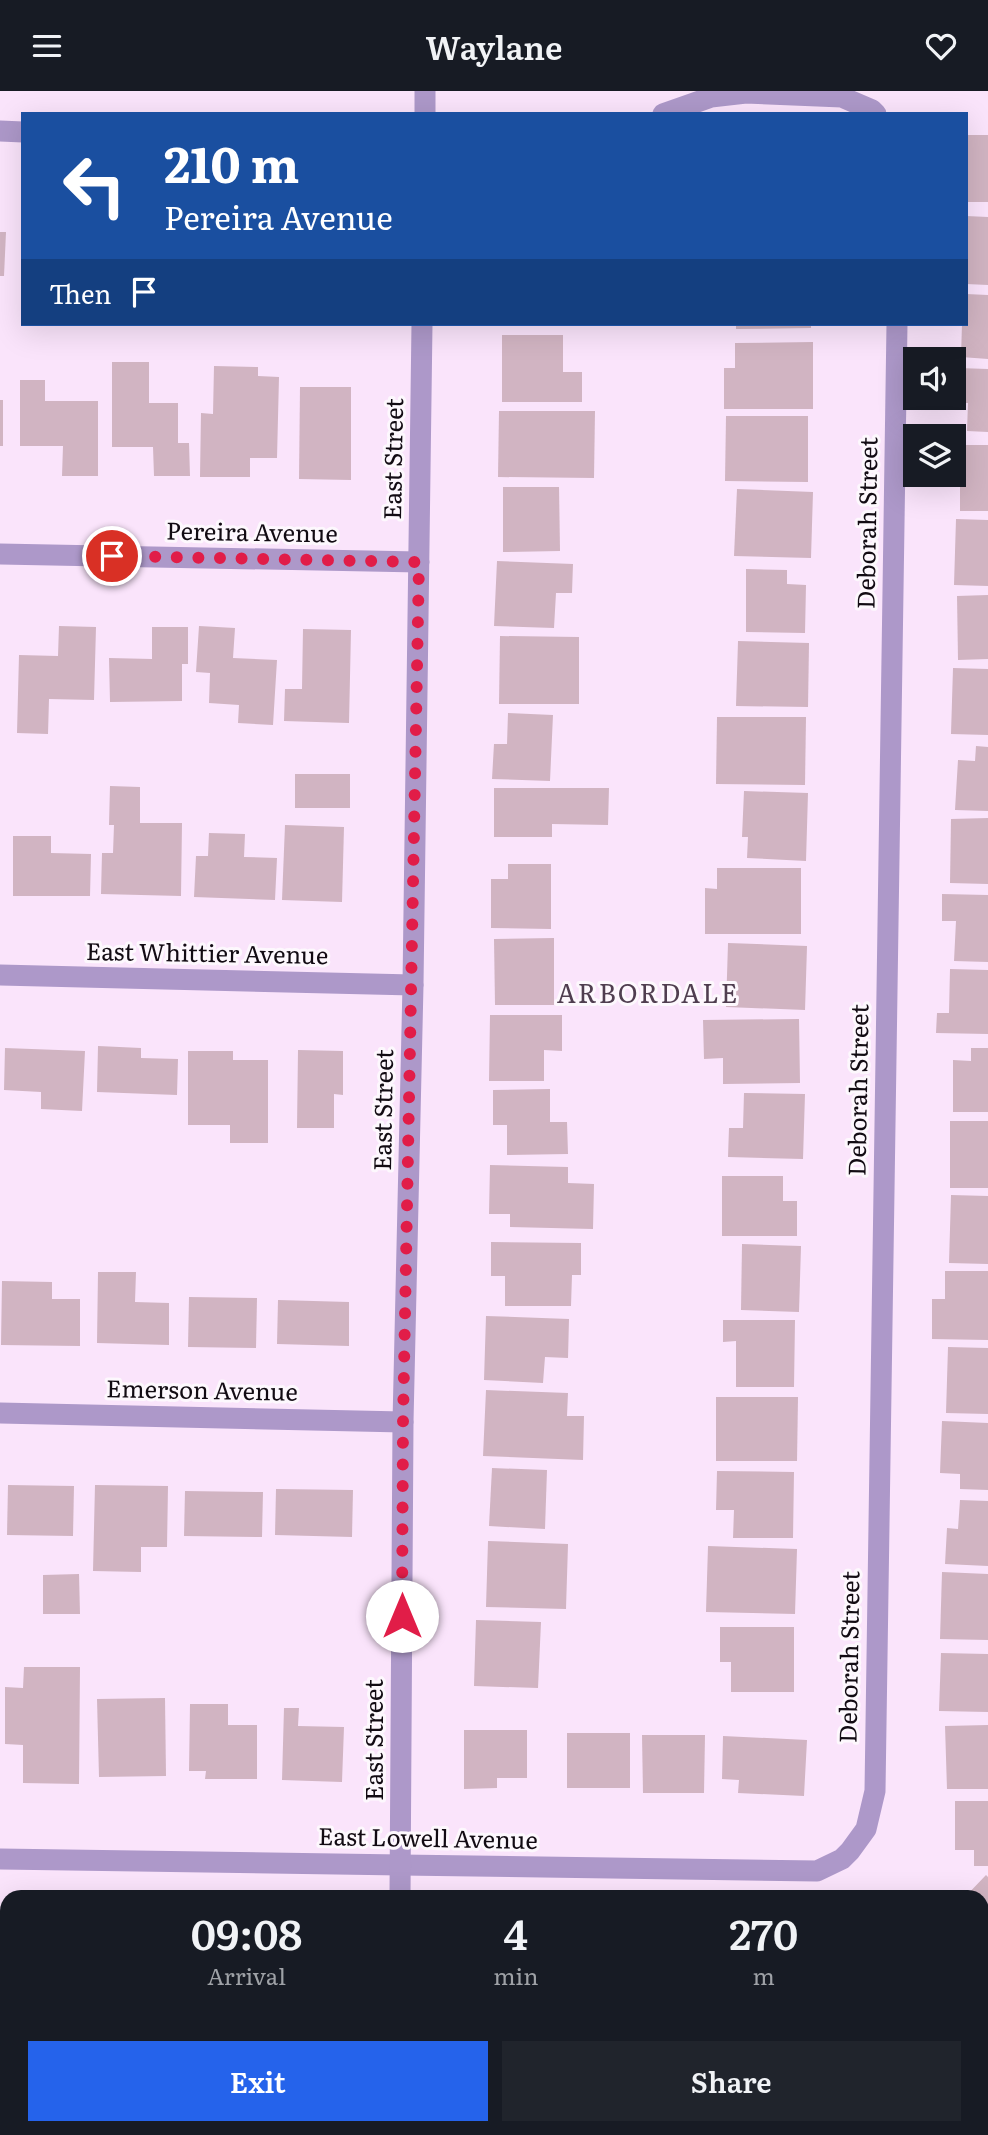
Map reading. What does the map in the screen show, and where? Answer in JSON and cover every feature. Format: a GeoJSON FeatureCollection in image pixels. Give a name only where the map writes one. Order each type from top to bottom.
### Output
{"type":"FeatureCollection","features":[{"type":"Feature","properties":{"kind":"street"},"geometry":{"type":"LineString","coordinates":[[425,91],[425,112]]}},
{"type":"Feature","properties":{"kind":"street"},"geometry":{"type":"LineString","coordinates":[[669,112],[711,97],[746,93],[842,97],[874,112]]}},
{"type":"Feature","properties":{"kind":"street"},"geometry":{"type":"LineString","coordinates":[[0,131],[21,132]]}},
{"type":"Feature","properties":{"kind":"street","name":"East Street"},"geometry":{"type":"LineString","coordinates":[[400,1890],[403,1422],[413,985],[422,326]]}},
{"type":"Feature","properties":{"kind":"street","name":"Deborah Street"},"geometry":{"type":"LineString","coordinates":[[850,1851],[866,1829],[874,1791],[897,326]]}},
{"type":"Feature","properties":{"kind":"street","name":"Pereira Avenue"},"geometry":{"type":"LineString","coordinates":[[0,554],[419,562]]}},
{"type":"Feature","properties":{"kind":"street","name":"East Whittier Avenue"},"geometry":{"type":"LineString","coordinates":[[0,975],[413,985]]}},
{"type":"Feature","properties":{"kind":"street","name":"Emerson Avenue"},"geometry":{"type":"LineString","coordinates":[[0,1413],[403,1422]]}},
{"type":"Feature","properties":{"kind":"street","name":"East Lowell Avenue"},"geometry":{"type":"LineString","coordinates":[[0,1859],[817,1871],[842,1859],[850,1851]]}},
{"type":"Feature","properties":{"kind":"building"},"geometry":{"type":"Polygon","coordinates":[[[968,135],[988,135],[988,202],[968,202],[968,135]]]}},
{"type":"Feature","properties":{"kind":"building"},"geometry":{"type":"Polygon","coordinates":[[[968,216],[988,217],[988,285],[968,284],[968,216]]]}},
{"type":"Feature","properties":{"kind":"building"},"geometry":{"type":"Polygon","coordinates":[[[0,232],[6,232],[4,276],[0,276],[0,232]]]}},
{"type":"Feature","properties":{"kind":"building"},"geometry":{"type":"Polygon","coordinates":[[[968,294],[988,295],[988,359],[966,357],[966,347],[961,347],[962,326],[968,326],[968,294]]]}},
{"type":"Feature","properties":{"kind":"building"},"geometry":{"type":"Polygon","coordinates":[[[736,326],[811,326],[811,328],[736,329],[736,326]]]}},
{"type":"Feature","properties":{"kind":"building"},"geometry":{"type":"Polygon","coordinates":[[[502,335],[563,335],[563,372],[582,372],[582,402],[502,402],[502,335]]]}},
{"type":"Feature","properties":{"kind":"building"},"geometry":{"type":"Polygon","coordinates":[[[813,342],[813,409],[724,409],[724,368],[735,368],[735,343],[813,342]]]}},
{"type":"Feature","properties":{"kind":"building"},"geometry":{"type":"Polygon","coordinates":[[[112,362],[149,362],[149,403],[178,403],[178,443],[189,443],[190,476],[154,476],[153,447],[112,447],[112,362]]]}},
{"type":"Feature","properties":{"kind":"building"},"geometry":{"type":"Polygon","coordinates":[[[214,366],[258,367],[258,376],[279,377],[277,458],[250,458],[250,477],[200,477],[201,413],[213,414],[214,366]]]}},
{"type":"Feature","properties":{"kind":"building"},"geometry":{"type":"Polygon","coordinates":[[[966,368],[988,369],[988,432],[967,431],[966,368]]]}},
{"type":"Feature","properties":{"kind":"building"},"geometry":{"type":"Polygon","coordinates":[[[20,380],[45,380],[45,401],[98,401],[98,476],[62,476],[63,446],[20,446],[20,380]]]}},
{"type":"Feature","properties":{"kind":"building"},"geometry":{"type":"Polygon","coordinates":[[[300,387],[351,387],[351,480],[299,479],[300,387]]]}},
{"type":"Feature","properties":{"kind":"building"},"geometry":{"type":"Polygon","coordinates":[[[0,400],[3,400],[3,446],[0,446],[0,400]]]}},
{"type":"Feature","properties":{"kind":"building"},"geometry":{"type":"Polygon","coordinates":[[[499,411],[595,411],[594,478],[498,477],[499,411]]]}},
{"type":"Feature","properties":{"kind":"building"},"geometry":{"type":"Polygon","coordinates":[[[726,416],[808,416],[808,482],[725,481],[726,416]]]}},
{"type":"Feature","properties":{"kind":"building"},"geometry":{"type":"Polygon","coordinates":[[[966,445],[988,445],[988,511],[960,511],[960,487],[966,487],[966,445]]]}},
{"type":"Feature","properties":{"kind":"building"},"geometry":{"type":"Polygon","coordinates":[[[503,487],[559,487],[560,551],[503,552],[503,487]]]}},
{"type":"Feature","properties":{"kind":"building"},"geometry":{"type":"Polygon","coordinates":[[[737,489],[813,492],[811,558],[734,556],[737,489]]]}},
{"type":"Feature","properties":{"kind":"building"},"geometry":{"type":"Polygon","coordinates":[[[956,519],[988,520],[988,586],[954,585],[956,519]]]}},
{"type":"Feature","properties":{"kind":"building"},"geometry":{"type":"Polygon","coordinates":[[[497,561],[573,564],[572,593],[556,593],[554,628],[494,626],[497,561]]]}},
{"type":"Feature","properties":{"kind":"building"},"geometry":{"type":"Polygon","coordinates":[[[746,569],[787,570],[787,584],[806,585],[805,633],[746,632],[746,569]]]}},
{"type":"Feature","properties":{"kind":"building"},"geometry":{"type":"Polygon","coordinates":[[[988,595],[988,659],[958,660],[957,596],[988,595]]]}},
{"type":"Feature","properties":{"kind":"building"},"geometry":{"type":"Polygon","coordinates":[[[59,626],[96,627],[94,700],[49,699],[48,734],[17,733],[19,655],[58,656],[59,626]]]}},
{"type":"Feature","properties":{"kind":"building"},"geometry":{"type":"Polygon","coordinates":[[[199,626],[235,628],[233,658],[277,660],[273,725],[238,723],[239,705],[209,703],[210,673],[196,672],[199,626]]]}},
{"type":"Feature","properties":{"kind":"building"},"geometry":{"type":"Polygon","coordinates":[[[152,627],[188,627],[188,664],[182,664],[182,701],[110,702],[109,658],[152,659],[152,627]]]}},
{"type":"Feature","properties":{"kind":"building"},"geometry":{"type":"Polygon","coordinates":[[[303,629],[351,630],[349,723],[284,721],[285,689],[302,689],[303,629]]]}},
{"type":"Feature","properties":{"kind":"building"},"geometry":{"type":"Polygon","coordinates":[[[500,636],[579,637],[579,704],[499,704],[500,636]]]}},
{"type":"Feature","properties":{"kind":"building"},"geometry":{"type":"Polygon","coordinates":[[[738,641],[809,643],[808,707],[736,706],[738,641]]]}},
{"type":"Feature","properties":{"kind":"building"},"geometry":{"type":"Polygon","coordinates":[[[953,668],[988,669],[988,735],[951,734],[953,668]]]}},
{"type":"Feature","properties":{"kind":"building"},"geometry":{"type":"Polygon","coordinates":[[[508,713],[553,715],[550,781],[492,779],[494,744],[507,744],[508,713]]]}},
{"type":"Feature","properties":{"kind":"building"},"geometry":{"type":"Polygon","coordinates":[[[717,717],[806,717],[805,785],[716,784],[717,717]]]}},
{"type":"Feature","properties":{"kind":"building"},"geometry":{"type":"Polygon","coordinates":[[[976,746],[988,747],[988,811],[955,810],[958,760],[975,761],[976,746]]]}},
{"type":"Feature","properties":{"kind":"building"},"geometry":{"type":"Polygon","coordinates":[[[295,774],[350,774],[350,808],[295,808],[295,774]]]}},
{"type":"Feature","properties":{"kind":"building"},"geometry":{"type":"Polygon","coordinates":[[[110,786],[140,787],[140,823],[182,823],[181,896],[101,894],[102,853],[113,853],[114,825],[109,825],[110,786]]]}},
{"type":"Feature","properties":{"kind":"building"},"geometry":{"type":"Polygon","coordinates":[[[494,788],[609,788],[608,825],[552,824],[552,837],[494,837],[494,788]]]}},
{"type":"Feature","properties":{"kind":"building"},"geometry":{"type":"Polygon","coordinates":[[[744,791],[808,793],[806,861],[747,858],[748,837],[742,837],[744,791]]]}},
{"type":"Feature","properties":{"kind":"building"},"geometry":{"type":"Polygon","coordinates":[[[988,818],[988,884],[950,883],[951,819],[988,818]]]}},
{"type":"Feature","properties":{"kind":"building"},"geometry":{"type":"Polygon","coordinates":[[[285,825],[344,827],[342,902],[282,900],[285,825]]]}},
{"type":"Feature","properties":{"kind":"building"},"geometry":{"type":"Polygon","coordinates":[[[209,833],[245,834],[244,857],[277,858],[275,900],[194,897],[196,856],[208,856],[209,833]]]}},
{"type":"Feature","properties":{"kind":"building"},"geometry":{"type":"Polygon","coordinates":[[[13,836],[51,836],[51,853],[91,854],[90,896],[13,896],[13,836]]]}},
{"type":"Feature","properties":{"kind":"building"},"geometry":{"type":"Polygon","coordinates":[[[508,864],[551,864],[551,929],[491,928],[491,879],[508,879],[508,864]]]}},
{"type":"Feature","properties":{"kind":"building"},"geometry":{"type":"Polygon","coordinates":[[[717,868],[801,868],[801,934],[705,934],[705,888],[717,889],[717,868]]]}},
{"type":"Feature","properties":{"kind":"building"},"geometry":{"type":"Polygon","coordinates":[[[942,894],[988,895],[988,962],[954,961],[956,921],[942,921],[942,894]]]}},
{"type":"Feature","properties":{"kind":"building"},"geometry":{"type":"Polygon","coordinates":[[[554,938],[554,1005],[495,1005],[494,939],[554,938]]]}},
{"type":"Feature","properties":{"kind":"building"},"geometry":{"type":"Polygon","coordinates":[[[728,943],[807,946],[805,1010],[726,1007],[728,943]]]}},
{"type":"Feature","properties":{"kind":"building"},"geometry":{"type":"Polygon","coordinates":[[[950,969],[988,970],[988,1034],[936,1033],[937,1013],[949,1013],[950,969]]]}},
{"type":"Feature","properties":{"kind":"building"},"geometry":{"type":"Polygon","coordinates":[[[490,1015],[562,1015],[562,1051],[544,1050],[544,1081],[489,1081],[490,1015]]]}},
{"type":"Feature","properties":{"kind":"building"},"geometry":{"type":"Polygon","coordinates":[[[799,1019],[800,1083],[723,1084],[723,1058],[704,1059],[703,1020],[799,1019]]]}},
{"type":"Feature","properties":{"kind":"building"},"geometry":{"type":"Polygon","coordinates":[[[98,1046],[141,1048],[141,1058],[178,1059],[177,1095],[97,1092],[98,1046]]]}},
{"type":"Feature","properties":{"kind":"building"},"geometry":{"type":"Polygon","coordinates":[[[5,1048],[85,1051],[82,1111],[41,1109],[41,1092],[4,1090],[5,1048]]]}},
{"type":"Feature","properties":{"kind":"building"},"geometry":{"type":"Polygon","coordinates":[[[971,1048],[988,1048],[988,1112],[953,1112],[953,1060],[971,1061],[971,1048]]]}},
{"type":"Feature","properties":{"kind":"building"},"geometry":{"type":"Polygon","coordinates":[[[298,1050],[343,1051],[343,1095],[334,1094],[334,1128],[297,1128],[298,1050]]]}},
{"type":"Feature","properties":{"kind":"building"},"geometry":{"type":"Polygon","coordinates":[[[188,1051],[233,1051],[233,1060],[268,1060],[268,1143],[230,1143],[230,1125],[188,1125],[188,1051]]]}},
{"type":"Feature","properties":{"kind":"building"},"geometry":{"type":"Polygon","coordinates":[[[550,1089],[550,1122],[567,1122],[568,1154],[507,1155],[507,1125],[493,1125],[493,1090],[550,1089]]]}},
{"type":"Feature","properties":{"kind":"building"},"geometry":{"type":"Polygon","coordinates":[[[744,1093],[805,1094],[803,1159],[728,1157],[729,1128],[743,1128],[744,1093]]]}},
{"type":"Feature","properties":{"kind":"building"},"geometry":{"type":"Polygon","coordinates":[[[950,1121],[988,1121],[988,1188],[950,1188],[950,1121]]]}},
{"type":"Feature","properties":{"kind":"building"},"geometry":{"type":"Polygon","coordinates":[[[490,1165],[568,1167],[568,1183],[594,1184],[593,1229],[510,1227],[510,1214],[489,1214],[490,1165]]]}},
{"type":"Feature","properties":{"kind":"building"},"geometry":{"type":"Polygon","coordinates":[[[722,1176],[783,1176],[783,1201],[797,1201],[797,1236],[722,1236],[722,1176]]]}},
{"type":"Feature","properties":{"kind":"building"},"geometry":{"type":"Polygon","coordinates":[[[951,1195],[988,1196],[988,1264],[949,1263],[951,1195]]]}},
{"type":"Feature","properties":{"kind":"building"},"geometry":{"type":"Polygon","coordinates":[[[491,1242],[581,1243],[581,1275],[572,1275],[571,1306],[505,1306],[505,1276],[491,1276],[491,1242]]]}},
{"type":"Feature","properties":{"kind":"building"},"geometry":{"type":"Polygon","coordinates":[[[742,1244],[801,1246],[799,1312],[741,1310],[742,1244]]]}},
{"type":"Feature","properties":{"kind":"building"},"geometry":{"type":"Polygon","coordinates":[[[945,1271],[988,1271],[988,1340],[932,1339],[932,1299],[945,1299],[945,1271]]]}},
{"type":"Feature","properties":{"kind":"building"},"geometry":{"type":"Polygon","coordinates":[[[98,1272],[136,1272],[135,1302],[169,1303],[169,1345],[97,1343],[98,1272]]]}},
{"type":"Feature","properties":{"kind":"building"},"geometry":{"type":"Polygon","coordinates":[[[2,1281],[52,1282],[52,1299],[80,1299],[80,1346],[1,1345],[2,1281]]]}},
{"type":"Feature","properties":{"kind":"building"},"geometry":{"type":"Polygon","coordinates":[[[189,1297],[257,1298],[256,1348],[188,1347],[189,1297]]]}},
{"type":"Feature","properties":{"kind":"building"},"geometry":{"type":"Polygon","coordinates":[[[278,1300],[349,1302],[349,1346],[277,1344],[278,1300]]]}},
{"type":"Feature","properties":{"kind":"building"},"geometry":{"type":"Polygon","coordinates":[[[486,1316],[569,1319],[568,1358],[545,1357],[543,1383],[484,1380],[486,1316]]]}},
{"type":"Feature","properties":{"kind":"building"},"geometry":{"type":"Polygon","coordinates":[[[723,1320],[795,1320],[794,1387],[736,1387],[736,1341],[723,1342],[723,1320]]]}},
{"type":"Feature","properties":{"kind":"building"},"geometry":{"type":"Polygon","coordinates":[[[948,1347],[988,1348],[988,1414],[946,1413],[948,1347]]]}},
{"type":"Feature","properties":{"kind":"building"},"geometry":{"type":"Polygon","coordinates":[[[486,1390],[568,1393],[567,1416],[584,1416],[583,1460],[483,1456],[486,1390]]]}},
{"type":"Feature","properties":{"kind":"building"},"geometry":{"type":"Polygon","coordinates":[[[716,1397],[798,1397],[797,1461],[716,1461],[716,1397]]]}},
{"type":"Feature","properties":{"kind":"building"},"geometry":{"type":"Polygon","coordinates":[[[942,1421],[988,1423],[988,1490],[960,1489],[960,1474],[940,1473],[942,1421]]]}},
{"type":"Feature","properties":{"kind":"building"},"geometry":{"type":"Polygon","coordinates":[[[492,1468],[547,1470],[545,1529],[489,1526],[492,1468]]]}},
{"type":"Feature","properties":{"kind":"building"},"geometry":{"type":"Polygon","coordinates":[[[717,1471],[794,1472],[793,1538],[733,1538],[734,1510],[716,1510],[717,1471]]]}},
{"type":"Feature","properties":{"kind":"building"},"geometry":{"type":"Polygon","coordinates":[[[8,1485],[74,1486],[73,1536],[7,1535],[8,1485]]]}},
{"type":"Feature","properties":{"kind":"building"},"geometry":{"type":"Polygon","coordinates":[[[95,1485],[168,1486],[167,1547],[141,1547],[141,1572],[93,1571],[95,1485]]]}},
{"type":"Feature","properties":{"kind":"building"},"geometry":{"type":"Polygon","coordinates":[[[276,1489],[353,1490],[352,1537],[275,1535],[276,1489]]]}},
{"type":"Feature","properties":{"kind":"building"},"geometry":{"type":"Polygon","coordinates":[[[185,1491],[263,1492],[262,1537],[184,1536],[185,1491]]]}},
{"type":"Feature","properties":{"kind":"building"},"geometry":{"type":"Polygon","coordinates":[[[960,1500],[988,1501],[988,1566],[945,1564],[947,1528],[958,1529],[960,1500]]]}},
{"type":"Feature","properties":{"kind":"building"},"geometry":{"type":"Polygon","coordinates":[[[488,1541],[568,1544],[566,1609],[486,1607],[488,1541]]]}},
{"type":"Feature","properties":{"kind":"building"},"geometry":{"type":"Polygon","coordinates":[[[708,1546],[797,1549],[795,1614],[706,1612],[708,1546]]]}},
{"type":"Feature","properties":{"kind":"building"},"geometry":{"type":"Polygon","coordinates":[[[942,1572],[988,1574],[988,1640],[940,1639],[942,1572]]]}},
{"type":"Feature","properties":{"kind":"building"},"geometry":{"type":"Polygon","coordinates":[[[79,1574],[80,1614],[43,1614],[43,1575],[79,1574]]]}},
{"type":"Feature","properties":{"kind":"building"},"geometry":{"type":"Polygon","coordinates":[[[476,1620],[541,1622],[538,1688],[474,1686],[476,1620]]]}},
{"type":"Feature","properties":{"kind":"building"},"geometry":{"type":"Polygon","coordinates":[[[720,1627],[794,1627],[794,1692],[731,1692],[731,1662],[720,1662],[720,1627]]]}},
{"type":"Feature","properties":{"kind":"building"},"geometry":{"type":"Polygon","coordinates":[[[941,1653],[988,1654],[988,1712],[939,1711],[941,1653]]]}},
{"type":"Feature","properties":{"kind":"building"},"geometry":{"type":"Polygon","coordinates":[[[24,1667],[80,1667],[79,1784],[23,1783],[23,1745],[5,1744],[5,1687],[23,1688],[24,1667]]]}},
{"type":"Feature","properties":{"kind":"building"},"geometry":{"type":"Polygon","coordinates":[[[165,1698],[166,1776],[99,1777],[97,1699],[165,1698]]]}},
{"type":"Feature","properties":{"kind":"building"},"geometry":{"type":"Polygon","coordinates":[[[190,1704],[228,1704],[228,1725],[257,1725],[257,1779],[205,1779],[206,1771],[189,1771],[190,1704]]]}},
{"type":"Feature","properties":{"kind":"building"},"geometry":{"type":"Polygon","coordinates":[[[284,1708],[299,1708],[298,1726],[344,1727],[342,1782],[282,1780],[284,1708]]]}},
{"type":"Feature","properties":{"kind":"building"},"geometry":{"type":"Polygon","coordinates":[[[988,1725],[988,1789],[947,1789],[945,1726],[988,1725]]]}},
{"type":"Feature","properties":{"kind":"building"},"geometry":{"type":"Polygon","coordinates":[[[464,1730],[527,1730],[527,1778],[497,1778],[497,1788],[464,1789],[464,1730]]]}},
{"type":"Feature","properties":{"kind":"building"},"geometry":{"type":"Polygon","coordinates":[[[567,1733],[630,1733],[630,1788],[567,1788],[567,1733]]]}},
{"type":"Feature","properties":{"kind":"building"},"geometry":{"type":"Polygon","coordinates":[[[642,1735],[705,1735],[704,1793],[643,1793],[642,1735]]]}},
{"type":"Feature","properties":{"kind":"building"},"geometry":{"type":"Polygon","coordinates":[[[723,1736],[807,1740],[804,1796],[738,1793],[739,1780],[722,1779],[723,1736]]]}},
{"type":"Feature","properties":{"kind":"building"},"geometry":{"type":"Polygon","coordinates":[[[955,1801],[988,1801],[988,1866],[974,1866],[974,1850],[955,1850],[955,1801]]]}},
{"type":"Feature","properties":{"kind":"building"},"geometry":{"type":"Polygon","coordinates":[[[986,1875],[988,1877],[988,1890],[972,1890],[986,1875]]]}},
{"type":"Feature","properties":{"kind":"district","name":"ARBORDALE"},"geometry":{"type":"Point","coordinates":[648,994]}},
{"type":"Feature","properties":{"kind":"route"},"geometry":{"type":"LineString","coordinates":[[112,556],[419,562],[403,1422],[402,1616]]}}]}
